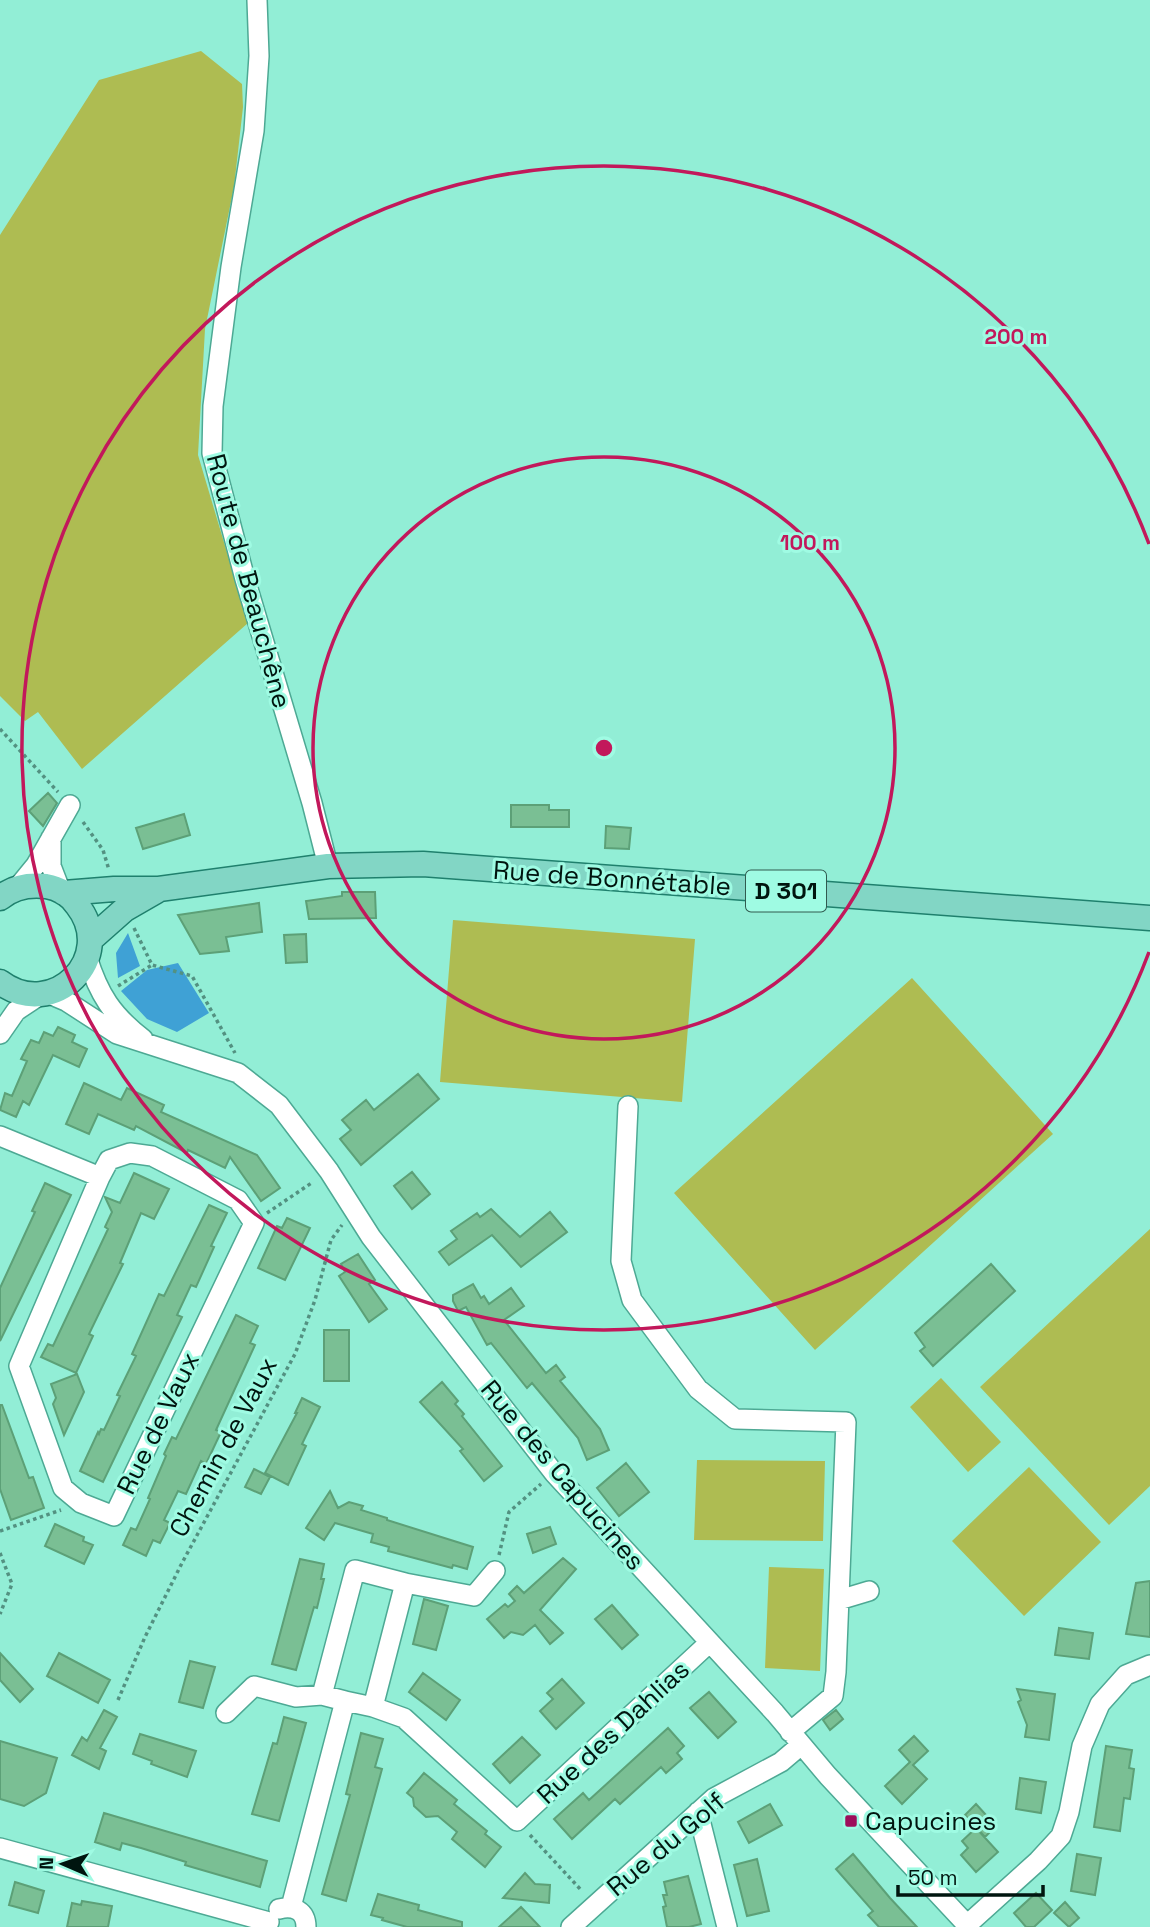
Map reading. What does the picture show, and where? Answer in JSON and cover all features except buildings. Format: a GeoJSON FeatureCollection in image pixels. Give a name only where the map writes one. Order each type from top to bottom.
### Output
{"type":"FeatureCollection","features":[{"type":"Feature","properties":{"kind":"main road","name":"Rue de Bonnétable"},"geometry":{"type":"LineString","coordinates":[[9,893],[35,885],[63,892],[120,899],[159,889],[328,866],[423,864],[1150,918]]}},
{"type":"Feature","properties":{"kind":"main road"},"geometry":{"type":"LineString","coordinates":[[63,892],[75,902],[89,926],[89,949]]}},
{"type":"Feature","properties":{"kind":"main road"},"geometry":{"type":"LineString","coordinates":[[0,982],[22,994],[43,994],[66,985],[79,973],[89,949],[120,899]]}},
{"type":"Feature","properties":{"kind":"street","name":"Route de Beauchêne"},"geometry":{"type":"LineString","coordinates":[[257,0],[259,56],[254,131],[231,267],[213,406],[212,453],[245,579],[312,803],[328,866]]}},
{"type":"Feature","properties":{"kind":"street"},"geometry":{"type":"LineString","coordinates":[[9,893],[36,865],[70,805]]}},
{"type":"Feature","properties":{"kind":"street"},"geometry":{"type":"LineString","coordinates":[[51,837],[51,866],[63,892]]}},
{"type":"Feature","properties":{"kind":"street","name":"Rue des Capucines"},"geometry":{"type":"LineString","coordinates":[[89,949],[101,997],[131,1030],[153,1046]]}},
{"type":"Feature","properties":{"kind":"street"},"geometry":{"type":"LineString","coordinates":[[0,1034],[16,1011],[43,994]]}},
{"type":"Feature","properties":{"kind":"street","name":"Rue des Capucines"},"geometry":{"type":"LineString","coordinates":[[43,994],[66,1001],[117,1034],[238,1073],[279,1105],[329,1171],[371,1237],[554,1473],[968,1926]]}},
{"type":"Feature","properties":{"kind":"street","name":"Rue du Golf"},"geometry":{"type":"LineString","coordinates":[[571,1927],[714,1798],[781,1762],[795,1738],[833,1696],[846,1422],[735,1419],[698,1389],[632,1300],[621,1261],[628,1106]]}},
{"type":"Feature","properties":{"kind":"street"},"geometry":{"type":"LineString","coordinates":[[0,1136],[100,1177]]}},
{"type":"Feature","properties":{"kind":"street","name":"Rue de Vaux"},"geometry":{"type":"LineString","coordinates":[[130,1153],[152,1156],[238,1200],[254,1223],[114,1516],[81,1503],[63,1488],[19,1366],[109,1160],[130,1153]]}},
{"type":"Feature","properties":{"kind":"street"},"geometry":{"type":"LineString","coordinates":[[322,1695],[355,1570],[474,1596],[495,1570]]}},
{"type":"Feature","properties":{"kind":"street"},"geometry":{"type":"LineString","coordinates":[[373,1707],[405,1583]]}},
{"type":"Feature","properties":{"kind":"street"},"geometry":{"type":"LineString","coordinates":[[839,1600],[869,1591]]}},
{"type":"Feature","properties":{"kind":"street","name":"Rue des Dahlias"},"geometry":{"type":"LineString","coordinates":[[517,1821],[709,1643]]}},
{"type":"Feature","properties":{"kind":"street"},"geometry":{"type":"LineString","coordinates":[[968,1926],[1061,1836],[1069,1812],[1082,1746],[1100,1704],[1126,1675],[1150,1665]]}},
{"type":"Feature","properties":{"kind":"street"},"geometry":{"type":"LineString","coordinates":[[226,1713],[254,1686],[296,1697],[322,1695],[373,1707],[404,1718],[517,1821]]}},
{"type":"Feature","properties":{"kind":"street"},"geometry":{"type":"LineString","coordinates":[[291,1907],[345,1701]]}},
{"type":"Feature","properties":{"kind":"street"},"geometry":{"type":"LineString","coordinates":[[698,1812],[727,1927]]}},
{"type":"Feature","properties":{"kind":"street"},"geometry":{"type":"LineString","coordinates":[[0,1848],[269,1924],[272,1915],[279,1909],[291,1907],[302,1913],[306,1927]]}},
{"type":"Feature","properties":{"kind":"path"},"geometry":{"type":"LineString","coordinates":[[0,729],[70,805],[103,850],[120,899],[152,965]]}},
{"type":"Feature","properties":{"kind":"path"},"geometry":{"type":"LineString","coordinates":[[101,997],[152,965],[192,976],[234,1052],[238,1073]]}},
{"type":"Feature","properties":{"kind":"path"},"geometry":{"type":"LineString","coordinates":[[254,1223],[329,1171]]}},
{"type":"Feature","properties":{"kind":"path","name":"Chemin de Vaux"},"geometry":{"type":"LineString","coordinates":[[118,1700],[145,1637],[182,1563],[295,1354],[315,1300],[331,1240],[339,1227],[356,1214]]}},
{"type":"Feature","properties":{"kind":"path"},"geometry":{"type":"LineString","coordinates":[[495,1570],[509,1512],[554,1473]]}},
{"type":"Feature","properties":{"kind":"path"},"geometry":{"type":"LineString","coordinates":[[0,1531],[81,1503]]}},
{"type":"Feature","properties":{"kind":"path"},"geometry":{"type":"LineString","coordinates":[[0,1553],[12,1584],[0,1614]]}},
{"type":"Feature","properties":{"kind":"path"},"geometry":{"type":"LineString","coordinates":[[517,1821],[595,1905]]}},
{"type":"Feature","properties":{"kind":"green space"},"geometry":{"type":"Polygon","coordinates":[[[201,51],[242,84],[243,107],[234,187],[205,329],[198,455],[248,623],[82,769],[38,712],[25,721],[0,696],[0,235],[99,80],[201,51]]]}},
{"type":"Feature","properties":{"kind":"green space"},"geometry":{"type":"Polygon","coordinates":[[[453,920],[695,939],[682,1102],[440,1082],[453,920]]]}},
{"type":"Feature","properties":{"kind":"green space"},"geometry":{"type":"Polygon","coordinates":[[[912,978],[1053,1134],[815,1350],[674,1193],[912,978]]]}},
{"type":"Feature","properties":{"kind":"green space"},"geometry":{"type":"Polygon","coordinates":[[[1150,1229],[1150,1486],[1109,1525],[980,1387],[1150,1229]]]}},
{"type":"Feature","properties":{"kind":"green space"},"geometry":{"type":"Polygon","coordinates":[[[941,1378],[1001,1442],[968,1472],[910,1407],[941,1378]]]}},
{"type":"Feature","properties":{"kind":"green space"},"geometry":{"type":"Polygon","coordinates":[[[697,1460],[825,1461],[823,1541],[694,1540],[697,1460]]]}},
{"type":"Feature","properties":{"kind":"green space"},"geometry":{"type":"Polygon","coordinates":[[[1029,1467],[1101,1542],[1024,1616],[952,1541],[1029,1467]]]}},
{"type":"Feature","properties":{"kind":"green space"},"geometry":{"type":"Polygon","coordinates":[[[769,1567],[824,1569],[820,1671],[765,1668],[769,1567]]]}},
{"type":"Feature","properties":{"kind":"water"},"geometry":{"type":"Polygon","coordinates":[[[128,933],[140,966],[118,978],[116,953],[128,933]]]}},
{"type":"Feature","properties":{"kind":"water"},"geometry":{"type":"Polygon","coordinates":[[[178,963],[209,1013],[177,1032],[147,1019],[121,991],[147,970],[178,963]]]}},
{"type":"Feature","properties":{"kind":"place","name":"Capucines"},"geometry":{"type":"Point","coordinates":[851,1821]}}]}
